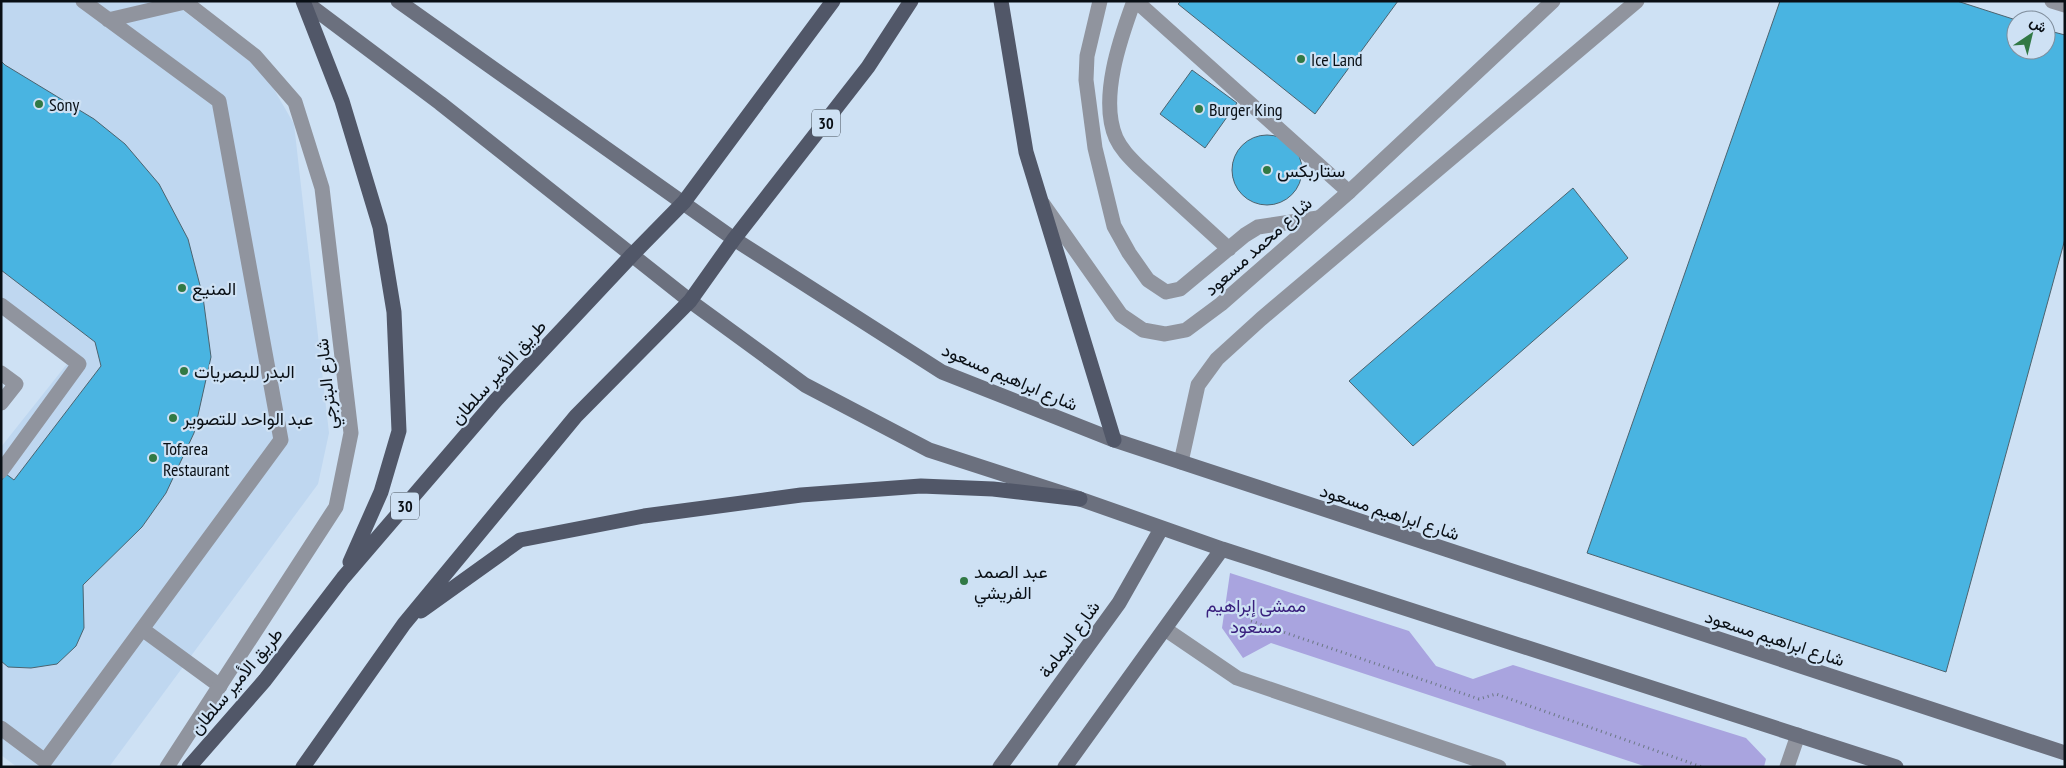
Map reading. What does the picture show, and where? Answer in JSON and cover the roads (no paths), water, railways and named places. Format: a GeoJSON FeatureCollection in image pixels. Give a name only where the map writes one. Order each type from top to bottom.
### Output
{"type":"FeatureCollection","features":[{"type":"Feature","properties":{"kind":"main road"},"geometry":{"type":"LineString","coordinates":[[304,1],[440,103],[690,301],[805,386],[928,450],[1080,499],[1222,549],[1896,767]]}},
{"type":"Feature","properties":{"kind":"main road"},"geometry":{"type":"LineString","coordinates":[[304,1],[342,101],[380,227],[394,312],[399,431],[381,492],[343,578]]}},
{"type":"Feature","properties":{"kind":"main road"},"geometry":{"type":"LineString","coordinates":[[398,1],[734,239]]}},
{"type":"Feature","properties":{"kind":"main road","name":"طريق الأمير سلطان"},"geometry":{"type":"LineString","coordinates":[[189,767],[265,680],[343,578],[496,400],[684,202],[833,1]]}},
{"type":"Feature","properties":{"kind":"main road","name":"30"},"geometry":{"type":"LineString","coordinates":[[303,767],[404,624],[576,416],[690,301],[734,239],[868,67],[911,1]]}},
{"type":"Feature","properties":{"kind":"main road"},"geometry":{"type":"LineString","coordinates":[[1001,1],[1024,143],[1039,198],[1114,440]]}},
{"type":"Feature","properties":{"kind":"main road","name":"شارع ابراهيم مسعود"},"geometry":{"type":"LineString","coordinates":[[734,239],[942,372],[1114,440],[2065,753]]}},
{"type":"Feature","properties":{"kind":"main road"},"geometry":{"type":"LineString","coordinates":[[404,624],[520,540],[624,520],[801,495],[921,486],[993,489],[1080,499]]}},
{"type":"Feature","properties":{"kind":"main road","name":"شارع اليمامة"},"geometry":{"type":"LineString","coordinates":[[1000,767],[1119,602],[1161,529]]}},
{"type":"Feature","properties":{"kind":"main road"},"geometry":{"type":"LineString","coordinates":[[1065,767],[1222,549]]}},
{"type":"Feature","properties":{"kind":"street"},"geometry":{"type":"LineString","coordinates":[[1,728],[45,761],[281,440],[218,101],[82,1]]}},
{"type":"Feature","properties":{"kind":"street"},"geometry":{"type":"LineString","coordinates":[[1100,1],[1087,56],[1086,80],[1095,148],[1114,226],[1129,253],[1148,280],[1166,292],[1180,289],[1245,234],[1258,227],[1318,218]]}},
{"type":"Feature","properties":{"kind":"street"},"geometry":{"type":"LineString","coordinates":[[1229,249],[1138,166],[1125,153],[1116,137],[1111,113],[1111,84],[1118,45],[1135,1],[1348,192]]}},
{"type":"Feature","properties":{"kind":"street","name":"شارع محمد مسعود"},"geometry":{"type":"LineString","coordinates":[[1039,198],[1121,315],[1143,330],[1165,334],[1186,330],[1205,318],[1348,192],[1552,1]]}},
{"type":"Feature","properties":{"kind":"street"},"geometry":{"type":"LineString","coordinates":[[1181,462],[1198,385],[1217,359],[1261,319],[1637,1]]}},
{"type":"Feature","properties":{"kind":"street"},"geometry":{"type":"LineString","coordinates":[[2052,1],[2065,5]]}},
{"type":"Feature","properties":{"kind":"street"},"geometry":{"type":"LineString","coordinates":[[108,20],[184,2]]}},
{"type":"Feature","properties":{"kind":"street","name":"شارع البترجي"},"geometry":{"type":"LineString","coordinates":[[167,767],[336,507],[351,433],[322,188],[295,102],[255,56],[184,2]]}},
{"type":"Feature","properties":{"kind":"street"},"geometry":{"type":"LineString","coordinates":[[1,305],[79,364],[1,470]]}},
{"type":"Feature","properties":{"kind":"street"},"geometry":{"type":"LineString","coordinates":[[1,373],[16,384],[1,403]]}},
{"type":"Feature","properties":{"kind":"street"},"geometry":{"type":"LineString","coordinates":[[142,629],[220,686]]}},
{"type":"Feature","properties":{"kind":"street"},"geometry":{"type":"LineString","coordinates":[[1165,629],[1237,678],[1499,767]]}},
{"type":"Feature","properties":{"kind":"street"},"geometry":{"type":"LineString","coordinates":[[1787,767],[1798,735]]}},
{"type":"Feature","properties":{"kind":"place","name":"Ice Land"},"geometry":{"type":"Point","coordinates":[1301,59]}},
{"type":"Feature","properties":{"kind":"place","name":"Sony"},"geometry":{"type":"Point","coordinates":[39,104]}},
{"type":"Feature","properties":{"kind":"place","name":"Burger King"},"geometry":{"type":"Point","coordinates":[1199,109]}},
{"type":"Feature","properties":{"kind":"place","name":"ستاربكس"},"geometry":{"type":"Point","coordinates":[1267,170]}},
{"type":"Feature","properties":{"kind":"place","name":"المنيع"},"geometry":{"type":"Point","coordinates":[182,288]}},
{"type":"Feature","properties":{"kind":"place","name":"البدر للبصريات"},"geometry":{"type":"Point","coordinates":[184,371]}},
{"type":"Feature","properties":{"kind":"place","name":"عبد الواحد للتصوير"},"geometry":{"type":"Point","coordinates":[173,418]}},
{"type":"Feature","properties":{"kind":"place","name":"Tofarea Restaurant"},"geometry":{"type":"Point","coordinates":[153,458]}},
{"type":"Feature","properties":{"kind":"place","name":"عبد الصمد الفريشي"},"geometry":{"type":"Point","coordinates":[964,581]}},
{"type":"Feature","properties":{"kind":"park label","name":"ممشى إبراهيم مسعود"},"geometry":{"type":"Point","coordinates":[1256,615]}}]}
